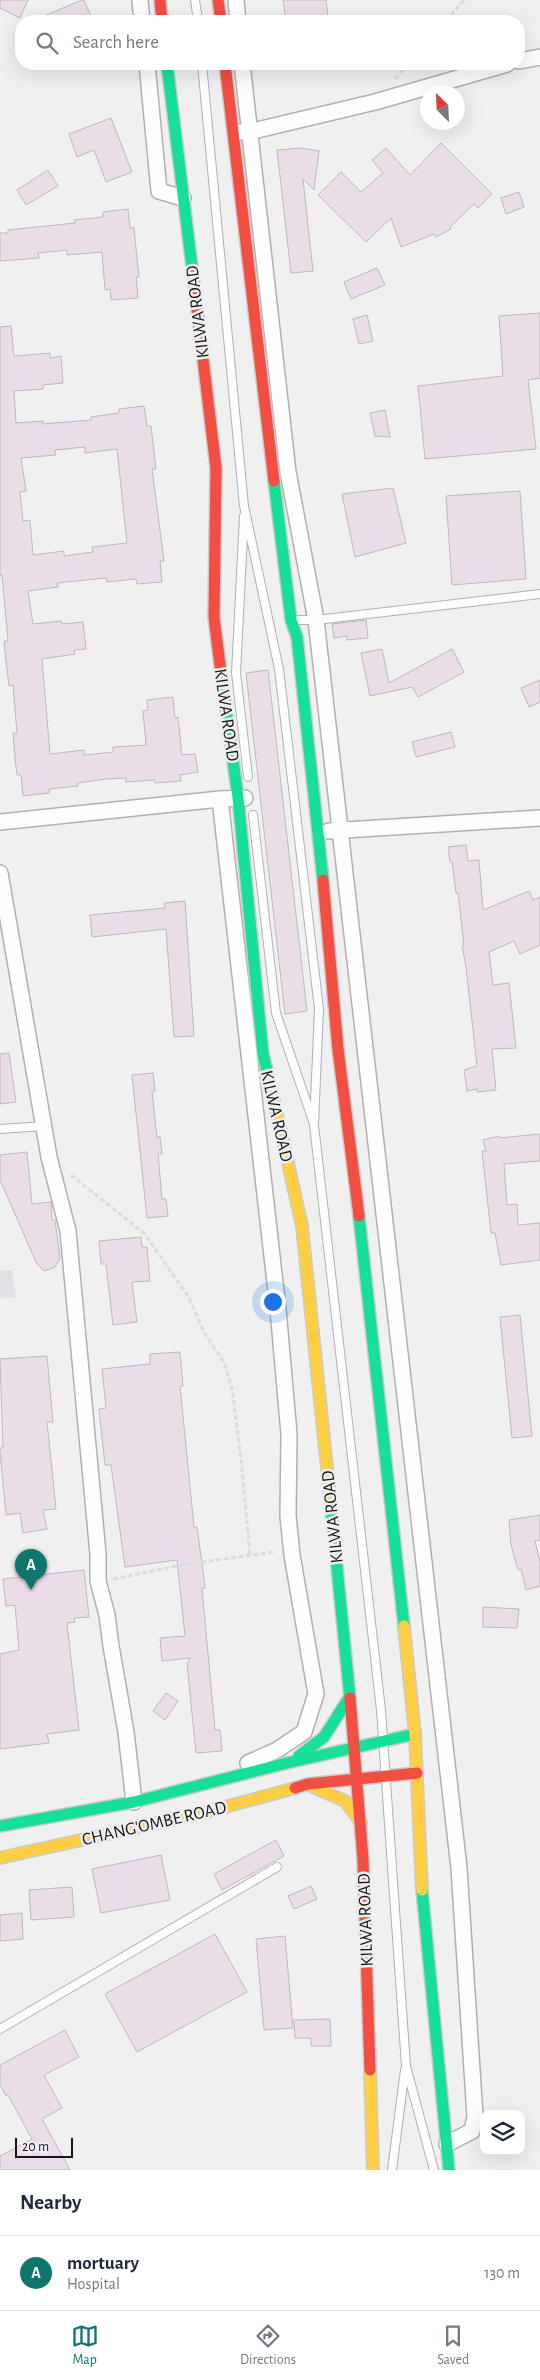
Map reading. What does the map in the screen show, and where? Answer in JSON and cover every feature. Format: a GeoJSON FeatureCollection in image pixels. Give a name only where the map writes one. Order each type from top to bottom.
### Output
{"type":"FeatureCollection","features":[{"type":"Feature","properties":{"kind":"main road"},"geometry":{"type":"LineString","coordinates":[[160,0],[161,15]]}},
{"type":"Feature","properties":{"kind":"main road"},"geometry":{"type":"LineString","coordinates":[[218,0],[220,15]]}},
{"type":"Feature","properties":{"kind":"main road","name":"KILWA ROAD"},"geometry":{"type":"LineString","coordinates":[[168,70],[216,468],[214,617],[245,798],[263,1054],[302,1226],[354,1748],[360,1822],[373,2170]]}},
{"type":"Feature","properties":{"kind":"main road"},"geometry":{"type":"LineString","coordinates":[[226,70],[292,620],[297,637],[319,831],[338,1049],[370,1303],[415,1734],[420,1868],[449,2170]]}},
{"type":"Feature","properties":{"kind":"main road","name":"CHANG'OMBE ROAD"},"geometry":{"type":"LineString","coordinates":[[287,1763],[320,1744],[329,1733],[349,1698]]}},
{"type":"Feature","properties":{"kind":"main road","name":"CHANG'OMBE ROAD"},"geometry":{"type":"LineString","coordinates":[[0,1826],[134,1802],[287,1763],[415,1734]]}},
{"type":"Feature","properties":{"kind":"main road","name":"CHANG'OMBE ROAD"},"geometry":{"type":"LineString","coordinates":[[0,1858],[203,1813],[308,1784],[416,1773]]}},
{"type":"Feature","properties":{"kind":"main road"},"geometry":{"type":"LineString","coordinates":[[308,1784],[345,1801],[360,1822]]}},
{"type":"Feature","properties":{"kind":"street"},"geometry":{"type":"LineString","coordinates":[[140,0],[141,15]]}},
{"type":"Feature","properties":{"kind":"street"},"geometry":{"type":"LineString","coordinates":[[236,0],[237,15]]}},
{"type":"Feature","properties":{"kind":"street"},"geometry":{"type":"LineString","coordinates":[[525,61],[540,57]]}},
{"type":"Feature","properties":{"kind":"street"},"geometry":{"type":"LineString","coordinates":[[148,70],[159,191],[183,198]]}},
{"type":"Feature","properties":{"kind":"street"},"geometry":{"type":"LineString","coordinates":[[243,70],[288,472],[316,620],[459,1868],[474,2116],[472,2131],[447,2144]]}},
{"type":"Feature","properties":{"kind":"street"},"geometry":{"type":"LineString","coordinates":[[233,132],[249,132],[375,102],[486,70]]}},
{"type":"Feature","properties":{"kind":"street"},"geometry":{"type":"LineString","coordinates":[[0,822],[245,798]]}},
{"type":"Feature","properties":{"kind":"street"},"geometry":{"type":"LineString","coordinates":[[220,799],[278,1309],[289,1434],[288,1516],[291,1546],[316,1694],[304,1732],[277,1750],[244,1765],[220,1780]]}},
{"type":"Feature","properties":{"kind":"street"},"geometry":{"type":"LineString","coordinates":[[319,831],[540,818]]}},
{"type":"Feature","properties":{"kind":"street"},"geometry":{"type":"LineString","coordinates":[[0,873],[45,1126],[48,1158],[69,1240],[86,1451],[98,1554],[98,1581],[108,1614],[111,1646],[126,1732],[134,1802]]}},
{"type":"Feature","properties":{"kind":"lane"},"geometry":{"type":"LineString","coordinates":[[196,0],[197,15]]}},
{"type":"Feature","properties":{"kind":"lane"},"geometry":{"type":"LineString","coordinates":[[203,70],[244,506],[278,669],[319,1010],[314,1126],[383,1741],[406,2066],[434,2170]]}},
{"type":"Feature","properties":{"kind":"lane"},"geometry":{"type":"LineString","coordinates":[[244,506],[236,673],[245,798],[276,1013],[314,1126]]}},
{"type":"Feature","properties":{"kind":"lane"},"geometry":{"type":"LineString","coordinates":[[292,620],[316,620],[540,594]]}},
{"type":"Feature","properties":{"kind":"lane"},"geometry":{"type":"LineString","coordinates":[[0,1129],[45,1126]]}},
{"type":"Feature","properties":{"kind":"lane"},"geometry":{"type":"LineString","coordinates":[[0,2029],[277,1867]]}},
{"type":"Feature","properties":{"kind":"lane"},"geometry":{"type":"LineString","coordinates":[[392,2170],[406,2066]]}},
{"type":"Feature","properties":{"kind":"path"},"geometry":{"type":"LineString","coordinates":[[451,15],[464,0]]}},
{"type":"Feature","properties":{"kind":"path"},"geometry":{"type":"LineString","coordinates":[[70,1174],[144,1233],[188,1296],[205,1334],[224,1364],[232,1389],[242,1458],[250,1556]]}},
{"type":"Feature","properties":{"kind":"path"},"geometry":{"type":"LineString","coordinates":[[98,1581],[186,1564],[267,1554],[291,1546]]}},
{"type":"Feature","properties":{"kind":"shaded area"},"geometry":{"type":"Polygon","coordinates":[[[12,1270],[16,1297],[0,1299],[0,1271],[12,1270]]]}},
{"type":"Feature","properties":{"kind":"building"},"geometry":{"type":"Polygon","coordinates":[[[0,0],[28,0],[21,15],[15,16],[0,8],[0,0]]]}},
{"type":"Feature","properties":{"kind":"building"},"geometry":{"type":"Polygon","coordinates":[[[84,0],[90,15],[46,15],[84,0]]]}},
{"type":"Feature","properties":{"kind":"building"},"geometry":{"type":"Polygon","coordinates":[[[283,0],[326,0],[328,15],[285,15],[283,0]]]}},
{"type":"Feature","properties":{"kind":"building"},"geometry":{"type":"Polygon","coordinates":[[[111,118],[132,172],[106,182],[94,150],[77,157],[69,134],[111,118]]]}},
{"type":"Feature","properties":{"kind":"building"},"geometry":{"type":"Polygon","coordinates":[[[441,143],[492,194],[478,208],[474,204],[450,227],[451,229],[436,237],[434,234],[401,247],[391,218],[366,242],[318,195],[341,172],[361,192],[383,173],[372,160],[386,148],[410,175],[441,143]]]}},
{"type":"Feature","properties":{"kind":"building"},"geometry":{"type":"Polygon","coordinates":[[[300,148],[319,151],[314,190],[303,179],[313,271],[291,273],[277,150],[300,148]]]}},
{"type":"Feature","properties":{"kind":"building"},"geometry":{"type":"Polygon","coordinates":[[[48,170],[58,186],[26,205],[17,190],[48,170]]]}},
{"type":"Feature","properties":{"kind":"building"},"geometry":{"type":"Polygon","coordinates":[[[519,192],[524,207],[506,214],[501,198],[519,192]]]}},
{"type":"Feature","properties":{"kind":"building"},"geometry":{"type":"Polygon","coordinates":[[[128,209],[130,228],[134,228],[139,277],[136,277],[138,298],[111,300],[110,289],[105,290],[102,252],[67,255],[67,250],[38,253],[39,258],[0,261],[0,233],[8,233],[8,230],[75,223],[74,220],[103,217],[103,212],[128,209]]]}},
{"type":"Feature","properties":{"kind":"building"},"geometry":{"type":"Polygon","coordinates":[[[377,268],[385,285],[351,299],[344,282],[377,268]]]}},
{"type":"Feature","properties":{"kind":"building"},"geometry":{"type":"Polygon","coordinates":[[[540,313],[540,378],[528,380],[536,449],[425,459],[418,386],[503,376],[499,316],[540,313]]]}},
{"type":"Feature","properties":{"kind":"building"},"geometry":{"type":"Polygon","coordinates":[[[367,315],[373,341],[359,344],[353,319],[367,315]]]}},
{"type":"Feature","properties":{"kind":"building"},"geometry":{"type":"Polygon","coordinates":[[[11,326],[14,356],[50,353],[50,358],[61,356],[63,383],[43,385],[43,389],[14,391],[16,423],[43,421],[43,424],[91,420],[91,417],[119,413],[119,409],[144,406],[147,426],[151,426],[156,469],[152,469],[164,561],[160,561],[162,582],[137,584],[136,579],[107,582],[106,578],[57,583],[58,587],[28,591],[33,624],[61,621],[62,624],[83,622],[86,649],[74,650],[75,654],[42,659],[50,754],[84,750],[84,755],[113,752],[113,747],[146,745],[143,711],[148,710],[147,700],[173,697],[175,718],[178,717],[182,755],[195,754],[198,772],[180,775],[181,781],[155,783],[154,780],[126,782],[126,778],[106,779],[77,783],[78,786],[49,789],[49,793],[23,796],[21,775],[17,775],[15,758],[13,733],[17,733],[13,685],[9,686],[6,661],[4,641],[8,641],[2,575],[0,576],[0,327],[11,326]],[[85,447],[55,450],[56,455],[21,458],[26,491],[20,492],[23,521],[30,520],[33,555],[64,551],[64,556],[93,552],[92,547],[127,543],[117,449],[85,453],[85,447]]]}},
{"type":"Feature","properties":{"kind":"building"},"geometry":{"type":"Polygon","coordinates":[[[385,410],[390,437],[375,436],[370,413],[385,410]]]}},
{"type":"Feature","properties":{"kind":"building"},"geometry":{"type":"Polygon","coordinates":[[[393,488],[406,543],[355,557],[342,494],[393,488]]]}},
{"type":"Feature","properties":{"kind":"building"},"geometry":{"type":"Polygon","coordinates":[[[520,491],[526,579],[452,585],[446,496],[520,491]]]}},
{"type":"Feature","properties":{"kind":"building"},"geometry":{"type":"Polygon","coordinates":[[[366,620],[368,638],[347,640],[347,636],[334,638],[332,624],[366,620]]]}},
{"type":"Feature","properties":{"kind":"building"},"geometry":{"type":"Polygon","coordinates":[[[382,649],[389,683],[452,649],[464,672],[418,697],[412,687],[370,696],[361,653],[382,649]]]}},
{"type":"Feature","properties":{"kind":"building"},"geometry":{"type":"Polygon","coordinates":[[[268,670],[307,1011],[285,1014],[246,673],[268,670]]]}},
{"type":"Feature","properties":{"kind":"building"},"geometry":{"type":"Polygon","coordinates":[[[540,680],[540,702],[529,707],[521,688],[540,680]]]}},
{"type":"Feature","properties":{"kind":"building"},"geometry":{"type":"Polygon","coordinates":[[[451,732],[455,747],[416,757],[412,742],[451,732]]]}},
{"type":"Feature","properties":{"kind":"building"},"geometry":{"type":"Polygon","coordinates":[[[466,845],[468,861],[479,860],[483,910],[529,891],[533,900],[540,897],[540,945],[520,954],[514,941],[489,952],[493,985],[509,983],[516,1048],[492,1049],[496,1090],[477,1092],[477,1089],[467,1091],[464,1070],[477,1066],[462,946],[464,946],[458,893],[456,893],[448,847],[466,845]]]}},
{"type":"Feature","properties":{"kind":"building"},"geometry":{"type":"Polygon","coordinates":[[[185,901],[194,1036],[174,1037],[166,929],[92,937],[90,915],[165,908],[164,903],[185,901]]]}},
{"type":"Feature","properties":{"kind":"building"},"geometry":{"type":"Polygon","coordinates":[[[9,1053],[16,1102],[0,1104],[0,1054],[9,1053]]]}},
{"type":"Feature","properties":{"kind":"building"},"geometry":{"type":"Polygon","coordinates":[[[153,1073],[155,1091],[152,1092],[157,1137],[160,1137],[162,1154],[158,1154],[162,1199],[166,1199],[168,1216],[147,1218],[132,1075],[153,1073]]]}},
{"type":"Feature","properties":{"kind":"building"},"geometry":{"type":"Polygon","coordinates":[[[540,1134],[540,1161],[504,1164],[507,1205],[517,1204],[518,1225],[540,1223],[540,1260],[501,1265],[495,1233],[491,1233],[482,1151],[486,1151],[483,1140],[499,1136],[499,1138],[540,1134]]]}},
{"type":"Feature","properties":{"kind":"building"},"geometry":{"type":"Polygon","coordinates":[[[27,1152],[32,1204],[51,1202],[52,1220],[55,1220],[60,1258],[55,1267],[44,1271],[37,1264],[0,1180],[0,1155],[27,1152]]]}},
{"type":"Feature","properties":{"kind":"building"},"geometry":{"type":"Polygon","coordinates":[[[141,1237],[142,1247],[147,1247],[150,1281],[132,1282],[137,1322],[113,1325],[106,1264],[101,1264],[99,1241],[141,1237]]]}},
{"type":"Feature","properties":{"kind":"building"},"geometry":{"type":"Polygon","coordinates":[[[520,1315],[532,1436],[512,1438],[500,1317],[520,1315]]]}},
{"type":"Feature","properties":{"kind":"building"},"geometry":{"type":"Polygon","coordinates":[[[180,1352],[183,1386],[180,1386],[194,1527],[197,1527],[205,1588],[202,1588],[215,1730],[220,1730],[222,1751],[196,1753],[187,1663],[191,1658],[162,1661],[160,1638],[185,1636],[177,1560],[125,1567],[111,1465],[105,1465],[99,1409],[106,1408],[102,1369],[150,1364],[150,1354],[180,1352]]]}},
{"type":"Feature","properties":{"kind":"building"},"geometry":{"type":"Polygon","coordinates":[[[47,1356],[53,1422],[47,1422],[56,1509],[43,1510],[47,1529],[23,1533],[20,1513],[6,1515],[0,1452],[0,1448],[3,1448],[0,1359],[47,1356]]]}},
{"type":"Feature","properties":{"kind":"building"},"geometry":{"type":"Polygon","coordinates":[[[540,1515],[540,1540],[535,1541],[540,1562],[540,1586],[526,1590],[521,1569],[518,1570],[511,1545],[509,1520],[540,1515]]]}},
{"type":"Feature","properties":{"kind":"building"},"geometry":{"type":"Polygon","coordinates":[[[84,1570],[89,1617],[74,1618],[75,1622],[67,1623],[79,1730],[47,1734],[49,1743],[0,1749],[0,1654],[19,1650],[15,1605],[6,1606],[3,1579],[84,1570]]]}},
{"type":"Feature","properties":{"kind":"building"},"geometry":{"type":"Polygon","coordinates":[[[483,1607],[519,1609],[517,1628],[483,1627],[483,1607]]]}},
{"type":"Feature","properties":{"kind":"building"},"geometry":{"type":"Polygon","coordinates":[[[166,1693],[178,1701],[165,1720],[153,1711],[166,1693]]]}},
{"type":"Feature","properties":{"kind":"building"},"geometry":{"type":"Polygon","coordinates":[[[276,1840],[284,1856],[222,1890],[214,1874],[276,1840]]]}},
{"type":"Feature","properties":{"kind":"building"},"geometry":{"type":"Polygon","coordinates":[[[161,1855],[170,1900],[101,1913],[92,1869],[161,1855]]]}},
{"type":"Feature","properties":{"kind":"building"},"geometry":{"type":"Polygon","coordinates":[[[311,1886],[317,1899],[294,1909],[288,1896],[311,1886]]]}},
{"type":"Feature","properties":{"kind":"building"},"geometry":{"type":"Polygon","coordinates":[[[72,1887],[74,1917],[31,1920],[29,1890],[72,1887]]]}},
{"type":"Feature","properties":{"kind":"building"},"geometry":{"type":"Polygon","coordinates":[[[22,1913],[23,1939],[0,1941],[0,1915],[22,1913]]]}},
{"type":"Feature","properties":{"kind":"building"},"geometry":{"type":"Polygon","coordinates":[[[215,1934],[247,1992],[137,2052],[105,1994],[215,1934]]]}},
{"type":"Feature","properties":{"kind":"building"},"geometry":{"type":"Polygon","coordinates":[[[285,1936],[293,2028],[264,2030],[256,1939],[285,1936]]]}},
{"type":"Feature","properties":{"kind":"building"},"geometry":{"type":"Polygon","coordinates":[[[330,2019],[331,2046],[311,2046],[311,2038],[295,2038],[294,2020],[330,2019]]]}},
{"type":"Feature","properties":{"kind":"building"},"geometry":{"type":"Polygon","coordinates":[[[65,2030],[79,2057],[44,2075],[62,2108],[42,2119],[70,2170],[0,2170],[0,2156],[32,2139],[0,2084],[0,2065],[65,2030]]]}},
{"type":"Feature","properties":{"kind":"traffic: fast"},"geometry":{"type":"LineString","coordinates":[[168,70],[193,275]]}},
{"type":"Feature","properties":{"kind":"traffic: fast"},"geometry":{"type":"LineString","coordinates":[[274,481],[291,620],[297,637],[323,880]]}},
{"type":"Feature","properties":{"kind":"traffic: fast"},"geometry":{"type":"LineString","coordinates":[[222,681],[238,797],[263,1054],[268,1074]]}},
{"type":"Feature","properties":{"kind":"traffic: fast"},"geometry":{"type":"LineString","coordinates":[[359,1216],[404,1626]]}},
{"type":"Feature","properties":{"kind":"traffic: fast"},"geometry":{"type":"LineString","coordinates":[[330,1497],[350,1698]]}},
{"type":"Feature","properties":{"kind":"traffic: fast"},"geometry":{"type":"LineString","coordinates":[[299,1756],[324,1737],[349,1698]]}},
{"type":"Feature","properties":{"kind":"traffic: fast"},"geometry":{"type":"LineString","coordinates":[[0,1826],[134,1802],[287,1763],[415,1734]]}},
{"type":"Feature","properties":{"kind":"traffic: fast"},"geometry":{"type":"LineString","coordinates":[[422,1890],[449,2170]]}},
{"type":"Feature","properties":{"kind":"traffic: slow"},"geometry":{"type":"LineString","coordinates":[[268,1074],[302,1226],[330,1497]]}},
{"type":"Feature","properties":{"kind":"traffic: slow"},"geometry":{"type":"LineString","coordinates":[[404,1626],[415,1734],[422,1890]]}},
{"type":"Feature","properties":{"kind":"traffic: slow"},"geometry":{"type":"LineString","coordinates":[[309,1785],[345,1801],[361,1822]]}},
{"type":"Feature","properties":{"kind":"traffic: slow"},"geometry":{"type":"LineString","coordinates":[[0,1858],[203,1813],[295,1788]]}},
{"type":"Feature","properties":{"kind":"traffic: slow"},"geometry":{"type":"LineString","coordinates":[[370,2070],[373,2170]]}},
{"type":"Feature","properties":{"kind":"traffic: jam"},"geometry":{"type":"LineString","coordinates":[[160,0],[161,15]]}},
{"type":"Feature","properties":{"kind":"traffic: jam"},"geometry":{"type":"LineString","coordinates":[[218,0],[220,15]]}},
{"type":"Feature","properties":{"kind":"traffic: jam"},"geometry":{"type":"LineString","coordinates":[[226,70],[274,481]]}},
{"type":"Feature","properties":{"kind":"traffic: jam"},"geometry":{"type":"LineString","coordinates":[[193,275],[216,468],[214,617],[222,681]]}},
{"type":"Feature","properties":{"kind":"traffic: jam"},"geometry":{"type":"LineString","coordinates":[[323,880],[338,1049],[359,1216]]}},
{"type":"Feature","properties":{"kind":"traffic: jam"},"geometry":{"type":"LineString","coordinates":[[350,1698],[363,1859],[370,2070]]}},
{"type":"Feature","properties":{"kind":"traffic: jam"},"geometry":{"type":"LineString","coordinates":[[295,1788],[308,1784],[417,1773]]}},
{"type":"Feature","properties":{"kind":"place","name":"mortuary"},"geometry":{"type":"Point","coordinates":[31,1590]}}]}
